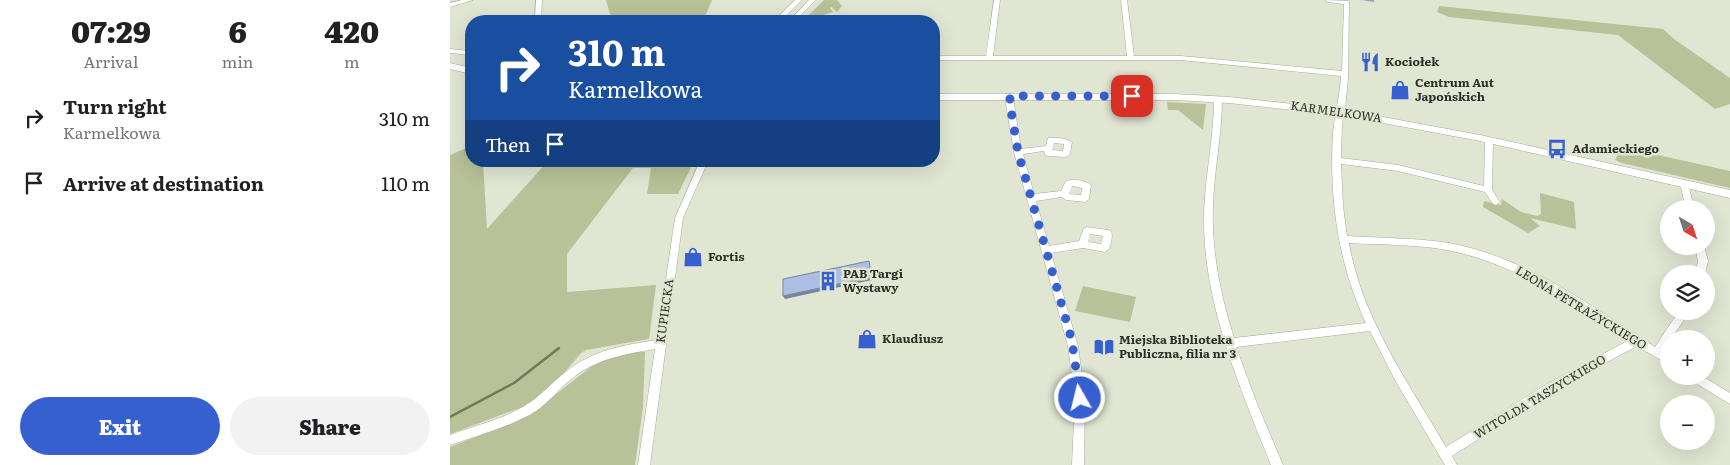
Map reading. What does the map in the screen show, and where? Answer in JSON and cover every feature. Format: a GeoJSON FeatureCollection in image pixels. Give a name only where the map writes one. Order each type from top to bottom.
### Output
{"type":"FeatureCollection","features":[{"type":"Feature","properties":{"kind":"street"},"geometry":{"type":"LineString","coordinates":[[450,5],[470,0]]}},
{"type":"Feature","properties":{"kind":"street"},"geometry":{"type":"LineString","coordinates":[[538,15],[539,0]]}},
{"type":"Feature","properties":{"kind":"street"},"geometry":{"type":"LineString","coordinates":[[783,15],[799,0]]}},
{"type":"Feature","properties":{"kind":"street"},"geometry":{"type":"LineString","coordinates":[[798,15],[813,0]]}},
{"type":"Feature","properties":{"kind":"street"},"geometry":{"type":"LineString","coordinates":[[989,58],[998,0]]}},
{"type":"Feature","properties":{"kind":"street"},"geometry":{"type":"LineString","coordinates":[[1124,0],[1131,58]]}},
{"type":"Feature","properties":{"kind":"street"},"geometry":{"type":"LineString","coordinates":[[1328,0],[1347,2],[1342,104],[1338,124],[1338,161],[1340,219],[1355,281],[1373,326],[1451,465]]}},
{"type":"Feature","properties":{"kind":"street"},"geometry":{"type":"LineString","coordinates":[[450,51],[465,52]]}},
{"type":"Feature","properties":{"kind":"street"},"geometry":{"type":"LineString","coordinates":[[940,58],[1221,60],[1344,74]]}},
{"type":"Feature","properties":{"kind":"street"},"geometry":{"type":"LineString","coordinates":[[450,66],[465,70]]}},
{"type":"Feature","properties":{"kind":"street"},"geometry":{"type":"LineString","coordinates":[[1010,96],[1018,152],[1073,346],[1080,398],[1078,465]]}},
{"type":"Feature","properties":{"kind":"street","name":"KARMELKOWA"},"geometry":{"type":"LineString","coordinates":[[940,97],[1153,96],[1218,99],[1340,112],[1489,140],[1730,194]]}},
{"type":"Feature","properties":{"kind":"street"},"geometry":{"type":"LineString","coordinates":[[1218,99],[1211,179],[1209,239],[1218,301],[1230,343],[1277,465]]}},
{"type":"Feature","properties":{"kind":"street"},"geometry":{"type":"LineString","coordinates":[[1489,140],[1488,190],[1496,202]]}},
{"type":"Feature","properties":{"kind":"street"},"geometry":{"type":"LineString","coordinates":[[1018,152],[1049,148]]}},
{"type":"Feature","properties":{"kind":"street"},"geometry":{"type":"LineString","coordinates":[[1338,161],[1398,168],[1488,190]]}},
{"type":"Feature","properties":{"kind":"street","name":"KUPIECKA"},"geometry":{"type":"LineString","coordinates":[[644,465],[679,218],[701,167]]}},
{"type":"Feature","properties":{"kind":"street"},"geometry":{"type":"LineString","coordinates":[[1684,183],[1688,200]]}},
{"type":"Feature","properties":{"kind":"street"},"geometry":{"type":"LineString","coordinates":[[1031,198],[1064,194]]}},
{"type":"Feature","properties":{"kind":"street","name":"LEONA PETRAŻYCKIEGO"},"geometry":{"type":"LineString","coordinates":[[1344,239],[1451,248],[1499,261],[1534,277],[1660,355]]}},
{"type":"Feature","properties":{"kind":"street"},"geometry":{"type":"LineString","coordinates":[[1046,250],[1084,244]]}},
{"type":"Feature","properties":{"kind":"street"},"geometry":{"type":"LineString","coordinates":[[1656,353],[1679,320]]}},
{"type":"Feature","properties":{"kind":"street"},"geometry":{"type":"LineString","coordinates":[[1230,343],[1373,326]]}},
{"type":"Feature","properties":{"kind":"street","name":"WITOLDA TASZYCKIEGO"},"geometry":{"type":"LineString","coordinates":[[1445,454],[1551,387],[1636,341]]}},
{"type":"Feature","properties":{"kind":"street"},"geometry":{"type":"LineString","coordinates":[[450,440],[515,416],[532,407],[551,393],[570,374],[601,355],[608,352],[660,344]]}},
{"type":"Feature","properties":{"kind":"street"},"geometry":{"type":"LineString","coordinates":[[1707,385],[1730,399]]}},
{"type":"Feature","properties":{"kind":"green space"},"geometry":{"type":"Polygon","coordinates":[[[606,0],[712,0],[706,15],[610,15],[606,0]]]}},
{"type":"Feature","properties":{"kind":"green space"},"geometry":{"type":"Polygon","coordinates":[[[824,0],[837,0],[842,6],[837,12],[832,7],[830,8],[833,12],[823,15],[809,15],[824,0]]]}},
{"type":"Feature","properties":{"kind":"green space"},"geometry":{"type":"Polygon","coordinates":[[[1439,6],[1663,29],[1674,39],[1730,78],[1730,104],[1715,109],[1618,35],[1449,17],[1437,12],[1439,6]]]}},
{"type":"Feature","properties":{"kind":"green space"},"geometry":{"type":"Polygon","coordinates":[[[1167,102],[1206,104],[1203,130],[1178,110],[1168,110],[1167,102]]]}},
{"type":"Feature","properties":{"kind":"green space"},"geometry":{"type":"Polygon","coordinates":[[[1622,147],[1730,171],[1730,188],[1622,163],[1615,160],[1622,147]]]}},
{"type":"Feature","properties":{"kind":"green space"},"geometry":{"type":"Polygon","coordinates":[[[465,149],[465,167],[483,167],[487,229],[543,167],[691,167],[678,194],[647,194],[651,168],[633,168],[567,254],[567,292],[656,285],[649,339],[586,350],[581,353],[549,391],[525,406],[450,434],[450,155],[465,149]]]}},
{"type":"Feature","properties":{"kind":"green space"},"geometry":{"type":"Polygon","coordinates":[[[1540,193],[1574,202],[1576,229],[1530,218],[1540,226],[1528,233],[1483,207],[1484,201],[1501,205],[1502,199],[1521,212],[1537,216],[1541,214],[1540,193]]]}},
{"type":"Feature","properties":{"kind":"green space"},"geometry":{"type":"Polygon","coordinates":[[[1083,286],[1136,297],[1130,322],[1075,311],[1083,286]]]}},
{"type":"Feature","properties":{"kind":"green space"},"geometry":{"type":"Polygon","coordinates":[[[645,352],[643,407],[635,465],[450,465],[450,447],[528,416],[592,366],[610,357],[645,352]]]}},
{"type":"Feature","properties":{"kind":"building","name":"PAB Targi Wystawy"},"geometry":{"type":"Polygon","coordinates":[[[869,261],[871,277],[783,296],[783,279],[869,261]]]}},
{"type":"Feature","properties":{"kind":"waterway"},"geometry":{"type":"LineString","coordinates":[[450,417],[514,383],[559,348]]}},
{"type":"Feature","properties":{"kind":"place","name":"Kociołek"},"geometry":{"type":"Point","coordinates":[1370,62]}},
{"type":"Feature","properties":{"kind":"place","name":"Centrum Aut Japońskich"},"geometry":{"type":"Point","coordinates":[1400,90]}},
{"type":"Feature","properties":{"kind":"place","name":"Adamieckiego"},"geometry":{"type":"Point","coordinates":[1557,149]}},
{"type":"Feature","properties":{"kind":"place","name":"Fortis"},"geometry":{"type":"Point","coordinates":[693,257]}},
{"type":"Feature","properties":{"kind":"place","name":"PAB Targi Wystawy"},"geometry":{"type":"Point","coordinates":[828,281]}},
{"type":"Feature","properties":{"kind":"place","name":"Klaudiusz"},"geometry":{"type":"Point","coordinates":[867,339]}},
{"type":"Feature","properties":{"kind":"place","name":"Miejska Biblioteka Publiczna, filia nr 3"},"geometry":{"type":"Point","coordinates":[1104,347]}},
{"type":"Feature","properties":{"kind":"route"},"geometry":{"type":"LineString","coordinates":[[1080,398],[1072,341],[1018,152],[1010,96],[1132,96]]}}]}
